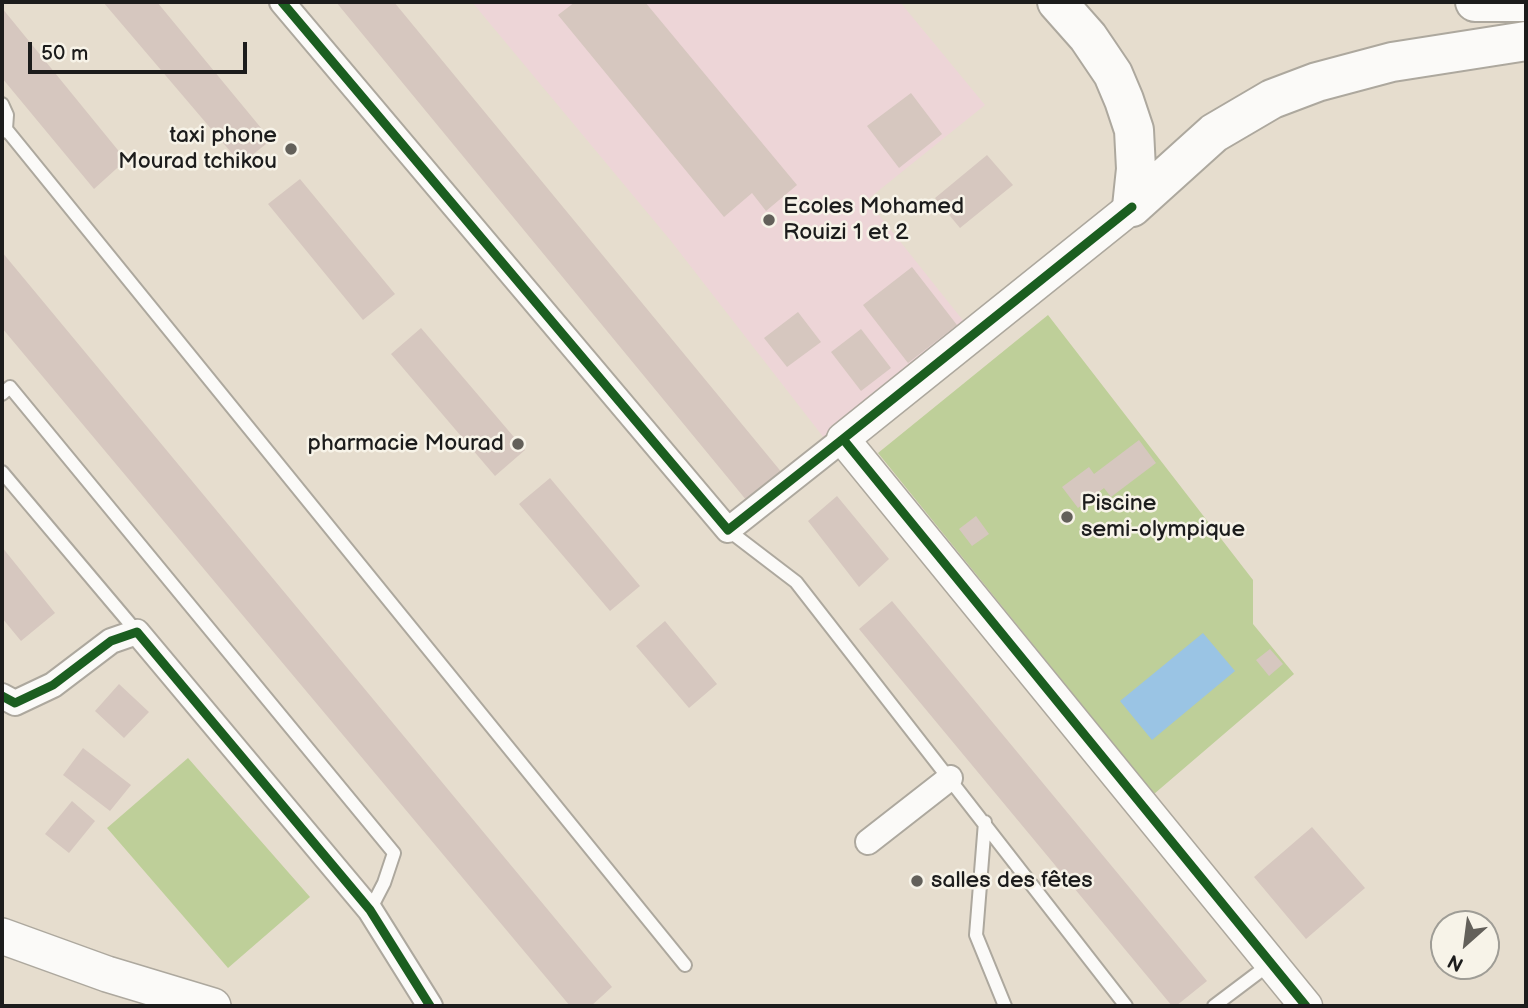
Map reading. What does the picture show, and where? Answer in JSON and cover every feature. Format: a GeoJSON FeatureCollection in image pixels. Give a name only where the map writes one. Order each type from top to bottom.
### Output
{"type":"FeatureCollection","features":[{"type":"Feature","properties":{"kind":"highway"},"geometry":{"type":"LineString","coordinates":[[1057,2],[1088,37],[1113,74],[1124,100],[1134,130],[1136,169],[1132,207]]}},
{"type":"Feature","properties":{"kind":"highway"},"geometry":{"type":"LineString","coordinates":[[1475,2],[1526,2]]}},
{"type":"Feature","properties":{"kind":"highway"},"geometry":{"type":"LineString","coordinates":[[1132,207],[1214,133],[1272,99],[1317,82],[1392,62],[1526,41]]}},
{"type":"Feature","properties":{"kind":"main road"},"geometry":{"type":"LineString","coordinates":[[2,936],[107,974],[214,1006]]}},
{"type":"Feature","properties":{"kind":"street"},"geometry":{"type":"LineString","coordinates":[[282,2],[728,530],[1132,207]]}},
{"type":"Feature","properties":{"kind":"street"},"geometry":{"type":"LineString","coordinates":[[843,439],[1306,1006]]}},
{"type":"Feature","properties":{"kind":"street"},"geometry":{"type":"LineString","coordinates":[[2,696],[15,702],[52,685],[111,641],[137,632],[370,910],[430,1006]]}},
{"type":"Feature","properties":{"kind":"street"},"geometry":{"type":"LineString","coordinates":[[868,842],[950,778]]}},
{"type":"Feature","properties":{"kind":"lane"},"geometry":{"type":"LineString","coordinates":[[2,104],[7,115],[4,130],[685,965]]}},
{"type":"Feature","properties":{"kind":"lane"},"geometry":{"type":"LineString","coordinates":[[2,394],[10,387],[394,853],[384,883],[370,910]]}},
{"type":"Feature","properties":{"kind":"lane"},"geometry":{"type":"LineString","coordinates":[[2,472],[137,632]]}},
{"type":"Feature","properties":{"kind":"lane"},"geometry":{"type":"LineString","coordinates":[[728,530],[796,582],[1126,1006]]}},
{"type":"Feature","properties":{"kind":"lane"},"geometry":{"type":"LineString","coordinates":[[985,822],[976,935],[1004,1006]]}},
{"type":"Feature","properties":{"kind":"lane"},"geometry":{"type":"LineString","coordinates":[[1214,1006],[1271,963]]}},
{"type":"Feature","properties":{"kind":"shaded area","name":"Ecoles Mohamed Rouizi 1 et 2"},"geometry":{"type":"Polygon","coordinates":[[[472,2],[900,2],[985,105],[867,200],[969,328],[824,438],[671,241],[472,2]]]}},
{"type":"Feature","properties":{"kind":"green space","name":"Piscine semi-olympique"},"geometry":{"type":"Polygon","coordinates":[[[1048,315],[1253,580],[1253,624],[1294,674],[1154,794],[878,453],[1048,315]]]}},
{"type":"Feature","properties":{"kind":"green space"},"geometry":{"type":"Polygon","coordinates":[[[188,758],[310,897],[228,968],[107,828],[188,758]]]}},
{"type":"Feature","properties":{"kind":"water"},"geometry":{"type":"Polygon","coordinates":[[[1203,633],[1235,671],[1152,740],[1120,701],[1203,633]]]}},
{"type":"Feature","properties":{"kind":"building"},"geometry":{"type":"Polygon","coordinates":[[[103,2],[157,2],[271,140],[241,164],[103,2]]]}},
{"type":"Feature","properties":{"kind":"building"},"geometry":{"type":"Polygon","coordinates":[[[336,2],[394,2],[783,474],[747,501],[336,2]]]}},
{"type":"Feature","properties":{"kind":"building"},"geometry":{"type":"Polygon","coordinates":[[[575,2],[645,2],[797,185],[766,211],[752,193],[724,217],[558,15],[575,2]]]}},
{"type":"Feature","properties":{"kind":"building"},"geometry":{"type":"Polygon","coordinates":[[[2,8],[126,160],[94,189],[2,78],[2,8]]]}},
{"type":"Feature","properties":{"kind":"building"},"geometry":{"type":"Polygon","coordinates":[[[911,93],[942,134],[899,168],[867,126],[911,93]]]}},
{"type":"Feature","properties":{"kind":"building"},"geometry":{"type":"Polygon","coordinates":[[[987,155],[1013,185],[960,228],[935,198],[987,155]]]}},
{"type":"Feature","properties":{"kind":"building"},"geometry":{"type":"Polygon","coordinates":[[[300,179],[395,294],[363,320],[268,204],[300,179]]]}},
{"type":"Feature","properties":{"kind":"building"},"geometry":{"type":"Polygon","coordinates":[[[2,252],[612,987],[591,1006],[570,1006],[2,328],[2,252]]]}},
{"type":"Feature","properties":{"kind":"building"},"geometry":{"type":"Polygon","coordinates":[[[912,267],[957,325],[908,363],[863,305],[912,267]]]}},
{"type":"Feature","properties":{"kind":"building"},"geometry":{"type":"Polygon","coordinates":[[[798,312],[821,342],[787,367],[764,338],[798,312]]]}},
{"type":"Feature","properties":{"kind":"building"},"geometry":{"type":"Polygon","coordinates":[[[421,328],[525,450],[495,476],[391,354],[421,328]]]}},
{"type":"Feature","properties":{"kind":"building"},"geometry":{"type":"Polygon","coordinates":[[[861,329],[891,368],[861,391],[831,352],[861,329]]]}},
{"type":"Feature","properties":{"kind":"building"},"geometry":{"type":"Polygon","coordinates":[[[1139,440],[1156,463],[1111,497],[1104,488],[1078,508],[1062,487],[1089,467],[1094,474],[1139,440]]]}},
{"type":"Feature","properties":{"kind":"building"},"geometry":{"type":"Polygon","coordinates":[[[550,478],[640,586],[610,611],[519,504],[550,478]]]}},
{"type":"Feature","properties":{"kind":"building"},"geometry":{"type":"Polygon","coordinates":[[[837,496],[889,559],[859,587],[808,521],[837,496]]]}},
{"type":"Feature","properties":{"kind":"building"},"geometry":{"type":"Polygon","coordinates":[[[976,516],[989,534],[972,546],[959,529],[976,516]]]}},
{"type":"Feature","properties":{"kind":"building"},"geometry":{"type":"Polygon","coordinates":[[[2,547],[55,613],[21,641],[2,618],[2,547]]]}},
{"type":"Feature","properties":{"kind":"building"},"geometry":{"type":"Polygon","coordinates":[[[892,601],[1207,981],[1176,1006],[1172,1006],[859,629],[892,601]]]}},
{"type":"Feature","properties":{"kind":"building"},"geometry":{"type":"Polygon","coordinates":[[[665,621],[717,684],[689,708],[636,646],[665,621]]]}},
{"type":"Feature","properties":{"kind":"building"},"geometry":{"type":"Polygon","coordinates":[[[1270,649],[1283,664],[1269,676],[1256,660],[1270,649]]]}},
{"type":"Feature","properties":{"kind":"building"},"geometry":{"type":"Polygon","coordinates":[[[119,684],[149,712],[124,738],[95,711],[119,684]]]}},
{"type":"Feature","properties":{"kind":"building"},"geometry":{"type":"Polygon","coordinates":[[[83,748],[131,785],[110,811],[63,775],[83,748]]]}},
{"type":"Feature","properties":{"kind":"building"},"geometry":{"type":"Polygon","coordinates":[[[72,801],[95,821],[69,853],[45,834],[72,801]]]}},
{"type":"Feature","properties":{"kind":"building"},"geometry":{"type":"Polygon","coordinates":[[[1312,827],[1365,888],[1306,939],[1254,877],[1312,827]]]}},
{"type":"Feature","properties":{"kind":"cycle path"},"geometry":{"type":"LineString","coordinates":[[282,2],[728,530],[843,439]]}},
{"type":"Feature","properties":{"kind":"cycle path"},"geometry":{"type":"LineString","coordinates":[[1132,207],[843,439],[1306,1006]]}},
{"type":"Feature","properties":{"kind":"cycle path"},"geometry":{"type":"LineString","coordinates":[[2,696],[15,703],[53,685],[111,641],[137,632],[370,910],[430,1006]]}},
{"type":"Feature","properties":{"kind":"place","name":"taxi phone Mourad tchikou"},"geometry":{"type":"Point","coordinates":[291,149]}},
{"type":"Feature","properties":{"kind":"place","name":"Ecoles Mohamed Rouizi 1 et 2"},"geometry":{"type":"Point","coordinates":[769,220]}},
{"type":"Feature","properties":{"kind":"place","name":"pharmacie Mourad"},"geometry":{"type":"Point","coordinates":[518,444]}},
{"type":"Feature","properties":{"kind":"place","name":"Piscine semi-olympique"},"geometry":{"type":"Point","coordinates":[1067,517]}},
{"type":"Feature","properties":{"kind":"place","name":"salles des fêtes"},"geometry":{"type":"Point","coordinates":[917,881]}}]}
